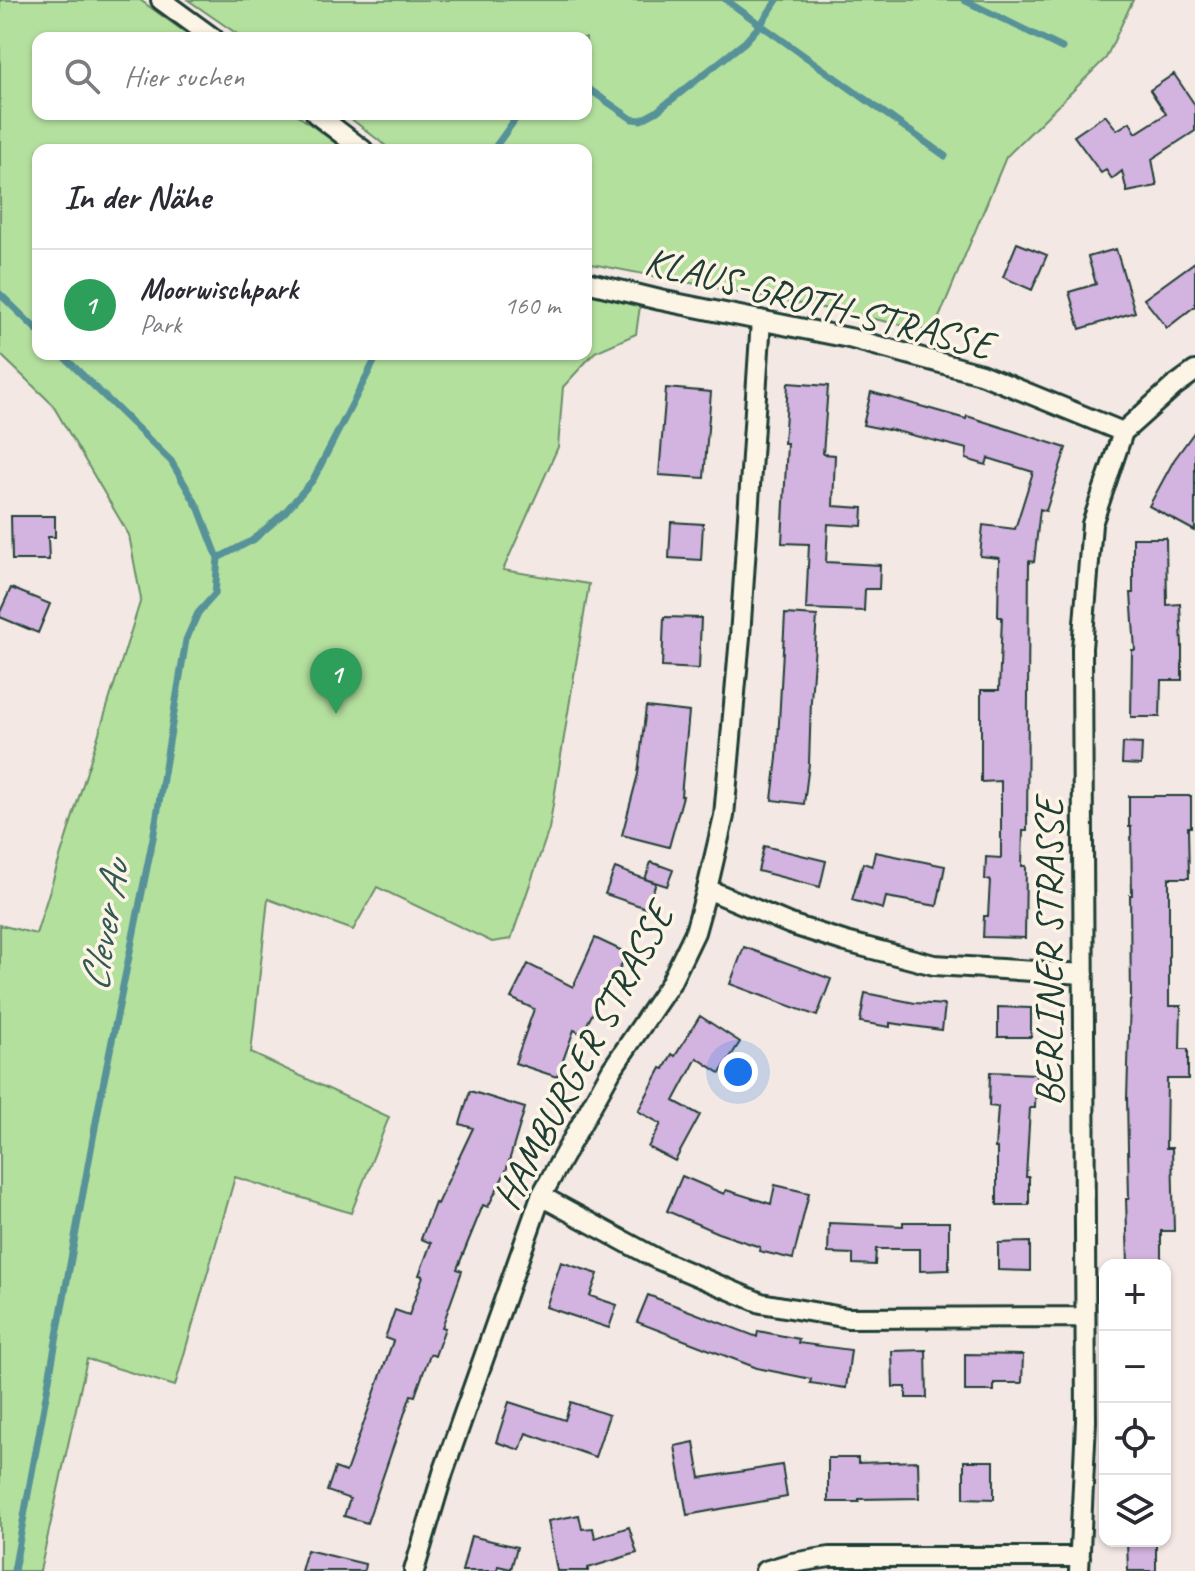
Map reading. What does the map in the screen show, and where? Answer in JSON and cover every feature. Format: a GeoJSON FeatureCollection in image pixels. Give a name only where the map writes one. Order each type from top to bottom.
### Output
{"type":"FeatureCollection","features":[{"type":"Feature","properties":{"kind":"street"},"geometry":{"type":"LineString","coordinates":[[161,0],[205,32]]}},
{"type":"Feature","properties":{"kind":"street"},"geometry":{"type":"LineString","coordinates":[[324,120],[355,144]]}},
{"type":"Feature","properties":{"kind":"street","name":"KLAUS-GROTH-STRASSE"},"geometry":{"type":"LineString","coordinates":[[592,283],[849,338],[981,374],[1123,432]]}},
{"type":"Feature","properties":{"kind":"street","name":"HAMBURGER STRASSE"},"geometry":{"type":"LineString","coordinates":[[414,1571],[443,1473],[541,1196],[612,1069],[670,984],[695,932],[707,889],[724,816],[740,637],[761,320]]}},
{"type":"Feature","properties":{"kind":"street","name":"BERLINER STRASSE"},"geometry":{"type":"LineString","coordinates":[[1079,1564],[1086,1421],[1082,648],[1092,524],[1123,432],[1195,371]]}},
{"type":"Feature","properties":{"kind":"street"},"geometry":{"type":"LineString","coordinates":[[707,889],[790,924],[858,946],[934,965],[1084,974]]}},
{"type":"Feature","properties":{"kind":"street"},"geometry":{"type":"LineString","coordinates":[[541,1196],[657,1259],[761,1303],[848,1318],[1084,1317]]}},
{"type":"Feature","properties":{"kind":"street"},"geometry":{"type":"LineString","coordinates":[[765,1571],[830,1557],[1079,1564]]}},
{"type":"Feature","properties":{"kind":"green space"},"geometry":{"type":"Polygon","coordinates":[[[0,0],[140,0],[185,32],[32,32],[32,120],[304,120],[337,144],[32,144],[32,360],[588,360],[563,387],[558,447],[503,570],[589,584],[549,829],[511,939],[492,942],[377,887],[353,930],[268,899],[251,1053],[389,1117],[351,1213],[235,1177],[175,1386],[87,1359],[40,1571],[0,1571],[0,925],[36,934],[141,599],[129,535],[52,404],[0,354],[0,0]]]}},
{"type":"Feature","properties":{"kind":"green space"},"geometry":{"type":"Polygon","coordinates":[[[188,0],[1133,0],[1106,58],[1006,157],[933,332],[592,264],[592,144],[383,144],[353,120],[592,120],[592,32],[234,32],[188,0]]]}},
{"type":"Feature","properties":{"kind":"green space"},"geometry":{"type":"Polygon","coordinates":[[[592,293],[640,306],[636,334],[592,355],[592,293]]]}},
{"type":"Feature","properties":{"kind":"building"},"geometry":{"type":"Polygon","coordinates":[[[1174,74],[1195,105],[1195,131],[1152,159],[1157,186],[1127,192],[1122,171],[1112,179],[1106,170],[1101,173],[1074,136],[1105,115],[1117,130],[1130,122],[1136,133],[1166,114],[1150,90],[1174,74]]]}},
{"type":"Feature","properties":{"kind":"building"},"geometry":{"type":"Polygon","coordinates":[[[1017,243],[1047,255],[1032,290],[1003,277],[1017,243]]]}},
{"type":"Feature","properties":{"kind":"building"},"geometry":{"type":"Polygon","coordinates":[[[1116,249],[1135,312],[1080,329],[1069,292],[1096,284],[1088,257],[1116,249]]]}},
{"type":"Feature","properties":{"kind":"building"},"geometry":{"type":"Polygon","coordinates":[[[1195,262],[1195,306],[1167,328],[1144,299],[1195,262]]]}},
{"type":"Feature","properties":{"kind":"building"},"geometry":{"type":"Polygon","coordinates":[[[788,383],[828,386],[823,454],[835,455],[833,506],[863,508],[862,526],[828,524],[826,562],[880,565],[879,589],[865,589],[864,611],[806,609],[809,544],[782,543],[788,383]]]}},
{"type":"Feature","properties":{"kind":"building"},"geometry":{"type":"Polygon","coordinates":[[[666,388],[711,392],[704,478],[659,475],[666,388]]]}},
{"type":"Feature","properties":{"kind":"building"},"geometry":{"type":"Polygon","coordinates":[[[871,392],[966,419],[967,416],[1066,448],[1046,511],[1040,509],[1034,562],[1029,561],[1027,831],[1023,831],[1022,866],[1026,866],[1025,938],[983,937],[984,916],[988,916],[990,880],[985,880],[986,857],[1001,858],[1001,781],[981,782],[981,690],[999,690],[1002,617],[998,617],[999,558],[980,556],[983,525],[1015,529],[1033,472],[988,458],[986,465],[966,459],[967,449],[863,425],[871,392]]]}},
{"type":"Feature","properties":{"kind":"building"},"geometry":{"type":"Polygon","coordinates":[[[1195,431],[1195,531],[1149,506],[1174,460],[1195,431]]]}},
{"type":"Feature","properties":{"kind":"building"},"geometry":{"type":"Polygon","coordinates":[[[11,516],[55,516],[55,537],[48,537],[49,560],[12,560],[11,516]]]}},
{"type":"Feature","properties":{"kind":"building"},"geometry":{"type":"Polygon","coordinates":[[[671,522],[703,524],[701,560],[669,558],[671,522]]]}},
{"type":"Feature","properties":{"kind":"building"},"geometry":{"type":"Polygon","coordinates":[[[1133,538],[1166,538],[1167,605],[1180,604],[1182,680],[1161,680],[1160,717],[1131,717],[1132,650],[1135,650],[1131,593],[1133,538]]]}},
{"type":"Feature","properties":{"kind":"building"},"geometry":{"type":"Polygon","coordinates":[[[11,588],[50,604],[38,633],[0,617],[11,588]]]}},
{"type":"Feature","properties":{"kind":"building"},"geometry":{"type":"Polygon","coordinates":[[[785,614],[817,616],[804,804],[772,800],[785,614]]]}},
{"type":"Feature","properties":{"kind":"building"},"geometry":{"type":"Polygon","coordinates":[[[664,617],[701,618],[699,669],[662,667],[664,617]]]}},
{"type":"Feature","properties":{"kind":"building"},"geometry":{"type":"Polygon","coordinates":[[[646,707],[689,712],[683,796],[669,847],[622,835],[638,774],[646,707]]]}},
{"type":"Feature","properties":{"kind":"building"},"geometry":{"type":"Polygon","coordinates":[[[1123,743],[1142,744],[1141,765],[1122,764],[1123,743]]]}},
{"type":"Feature","properties":{"kind":"building"},"geometry":{"type":"Polygon","coordinates":[[[1129,796],[1191,796],[1189,878],[1169,878],[1169,1006],[1181,1006],[1180,1049],[1188,1049],[1188,1079],[1167,1079],[1166,1148],[1172,1148],[1174,1231],[1161,1231],[1161,1259],[1128,1259],[1127,1098],[1132,895],[1129,796]]]}},
{"type":"Feature","properties":{"kind":"building"},"geometry":{"type":"Polygon","coordinates":[[[764,846],[826,861],[820,887],[758,871],[764,846]]]}},
{"type":"Feature","properties":{"kind":"building"},"geometry":{"type":"Polygon","coordinates":[[[875,852],[945,866],[937,906],[886,897],[883,909],[852,900],[863,863],[872,866],[875,852]]]}},
{"type":"Feature","properties":{"kind":"building"},"geometry":{"type":"Polygon","coordinates":[[[651,862],[673,870],[667,886],[645,879],[651,862]]]}},
{"type":"Feature","properties":{"kind":"building"},"geometry":{"type":"Polygon","coordinates":[[[615,868],[656,883],[646,908],[605,894],[615,868]]]}},
{"type":"Feature","properties":{"kind":"building"},"geometry":{"type":"Polygon","coordinates":[[[595,938],[627,953],[582,1034],[574,1030],[557,1077],[515,1063],[534,1009],[511,998],[528,964],[573,987],[595,938]]]}},
{"type":"Feature","properties":{"kind":"building"},"geometry":{"type":"Polygon","coordinates":[[[744,947],[831,979],[817,1016],[730,984],[744,947]]]}},
{"type":"Feature","properties":{"kind":"building"},"geometry":{"type":"Polygon","coordinates":[[[865,993],[915,1003],[945,1005],[942,1030],[860,1022],[865,993]]]}},
{"type":"Feature","properties":{"kind":"building"},"geometry":{"type":"Polygon","coordinates":[[[998,1007],[1031,1008],[1031,1037],[998,1037],[998,1007]]]}},
{"type":"Feature","properties":{"kind":"building"},"geometry":{"type":"Polygon","coordinates":[[[700,1016],[740,1042],[720,1073],[697,1058],[674,1101],[700,1115],[675,1161],[648,1147],[661,1124],[638,1111],[661,1068],[664,1069],[672,1054],[675,1056],[700,1016]]]}},
{"type":"Feature","properties":{"kind":"building"},"geometry":{"type":"Polygon","coordinates":[[[990,1072],[1036,1074],[1035,1108],[1030,1108],[1026,1177],[1029,1177],[1029,1205],[997,1205],[995,1148],[998,1107],[989,1106],[990,1072]]]}},
{"type":"Feature","properties":{"kind":"building"},"geometry":{"type":"Polygon","coordinates":[[[470,1091],[525,1108],[506,1171],[488,1207],[483,1205],[457,1269],[462,1271],[442,1327],[445,1328],[435,1356],[430,1354],[415,1396],[411,1395],[367,1523],[344,1516],[350,1499],[327,1491],[335,1468],[346,1472],[393,1341],[385,1338],[395,1310],[409,1315],[423,1276],[419,1275],[431,1243],[421,1239],[435,1203],[473,1128],[460,1124],[470,1091]]]}},
{"type":"Feature","properties":{"kind":"building"},"geometry":{"type":"Polygon","coordinates":[[[682,1176],[724,1194],[726,1190],[771,1204],[775,1185],[809,1193],[793,1259],[759,1251],[760,1247],[667,1211],[682,1176]]]}},
{"type":"Feature","properties":{"kind":"building"},"geometry":{"type":"Polygon","coordinates":[[[903,1222],[949,1222],[949,1270],[920,1271],[920,1249],[876,1249],[875,1265],[853,1264],[853,1254],[828,1253],[829,1223],[903,1226],[903,1222]]]}},
{"type":"Feature","properties":{"kind":"building"},"geometry":{"type":"Polygon","coordinates":[[[1030,1242],[1030,1271],[998,1270],[998,1243],[1030,1242]]]}},
{"type":"Feature","properties":{"kind":"building"},"geometry":{"type":"Polygon","coordinates":[[[561,1262],[598,1274],[590,1296],[617,1305],[609,1328],[546,1307],[561,1262]]]}},
{"type":"Feature","properties":{"kind":"building"},"geometry":{"type":"Polygon","coordinates":[[[648,1295],[757,1337],[758,1331],[799,1339],[798,1343],[851,1350],[846,1388],[810,1383],[811,1379],[757,1368],[637,1322],[648,1295]]]}},
{"type":"Feature","properties":{"kind":"building"},"geometry":{"type":"Polygon","coordinates":[[[926,1350],[927,1398],[906,1398],[906,1387],[893,1387],[892,1351],[926,1350]]]}},
{"type":"Feature","properties":{"kind":"building"},"geometry":{"type":"Polygon","coordinates":[[[965,1354],[1023,1355],[1022,1383],[994,1383],[994,1391],[965,1391],[965,1354]]]}},
{"type":"Feature","properties":{"kind":"building"},"geometry":{"type":"Polygon","coordinates":[[[509,1402],[565,1420],[571,1402],[609,1415],[595,1457],[526,1433],[520,1450],[496,1442],[509,1402]]]}},
{"type":"Feature","properties":{"kind":"building"},"geometry":{"type":"Polygon","coordinates":[[[694,1442],[700,1478],[782,1465],[787,1497],[687,1515],[675,1446],[694,1442]]]}},
{"type":"Feature","properties":{"kind":"building"},"geometry":{"type":"Polygon","coordinates":[[[828,1458],[858,1458],[858,1463],[918,1461],[919,1498],[828,1502],[828,1458]]]}},
{"type":"Feature","properties":{"kind":"building"},"geometry":{"type":"Polygon","coordinates":[[[964,1461],[994,1461],[994,1499],[964,1498],[964,1461]]]}},
{"type":"Feature","properties":{"kind":"building"},"geometry":{"type":"Polygon","coordinates":[[[579,1515],[582,1529],[593,1528],[595,1538],[629,1527],[637,1553],[588,1568],[588,1571],[557,1571],[548,1521],[579,1515]]]}},
{"type":"Feature","properties":{"kind":"building"},"geometry":{"type":"Polygon","coordinates":[[[471,1536],[517,1547],[511,1569],[498,1566],[497,1571],[462,1571],[471,1536]]]}},
{"type":"Feature","properties":{"kind":"building"},"geometry":{"type":"Polygon","coordinates":[[[1127,1547],[1156,1547],[1156,1571],[1128,1571],[1127,1547]]]}},
{"type":"Feature","properties":{"kind":"building"},"geometry":{"type":"Polygon","coordinates":[[[307,1550],[365,1564],[364,1571],[301,1571],[307,1550]]]}},
{"type":"Feature","properties":{"kind":"waterway"},"geometry":{"type":"LineString","coordinates":[[726,0],[945,156]]}},
{"type":"Feature","properties":{"kind":"waterway"},"geometry":{"type":"LineString","coordinates":[[592,91],[632,119],[641,120],[656,112],[745,42],[777,0]]}},
{"type":"Feature","properties":{"kind":"waterway"},"geometry":{"type":"LineString","coordinates":[[964,0],[1062,48]]}},
{"type":"Feature","properties":{"kind":"waterway"},"geometry":{"type":"LineString","coordinates":[[497,144],[515,120]]}},
{"type":"Feature","properties":{"kind":"waterway","name":"Clever Au"},"geometry":{"type":"LineString","coordinates":[[0,294],[32,325]]}},
{"type":"Feature","properties":{"kind":"waterway","name":"Clever Au"},"geometry":{"type":"LineString","coordinates":[[14,1571],[100,1100],[154,833],[186,640],[198,613],[215,594],[218,558],[199,509],[171,461],[67,360]]}},
{"type":"Feature","properties":{"kind":"waterway"},"geometry":{"type":"LineString","coordinates":[[218,558],[253,540],[285,512],[313,480],[375,360]]}},
{"type":"Feature","properties":{"kind":"place","name":"Moorwischpark"},"geometry":{"type":"Point","coordinates":[336,714]}}]}
